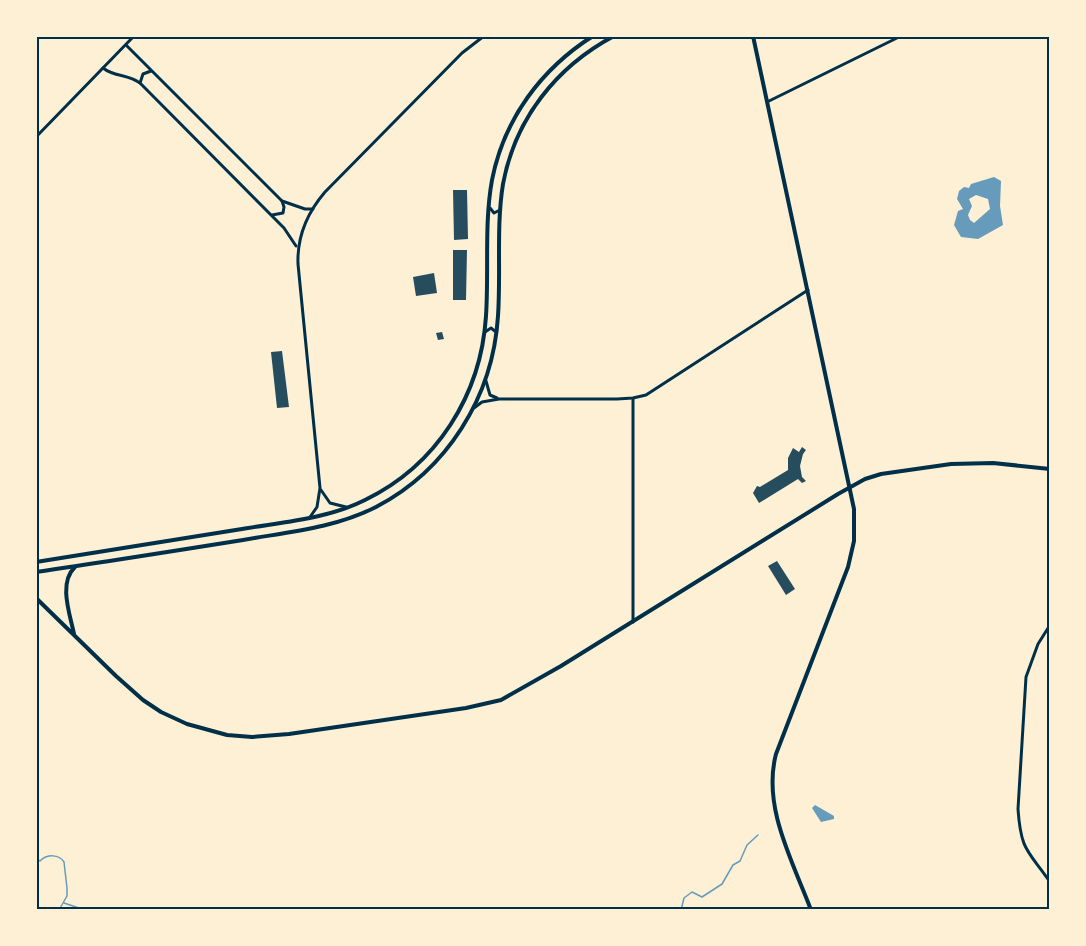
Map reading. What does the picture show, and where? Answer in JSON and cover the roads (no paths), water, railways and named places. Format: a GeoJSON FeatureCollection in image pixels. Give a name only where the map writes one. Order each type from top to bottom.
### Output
{"type":"FeatureCollection","features":[{"type":"Feature","properties":{"kind":"street"},"geometry":{"type":"LineString","coordinates":[[36,137],[134,36]]}},
{"type":"Feature","properties":{"kind":"street"},"geometry":{"type":"LineString","coordinates":[[297,247],[313,209],[325,192],[462,53],[484,36]]}},
{"type":"Feature","properties":{"kind":"street"},"geometry":{"type":"LineString","coordinates":[[36,562],[309,518],[351,506],[385,489],[426,456],[460,411],[480,362],[485,332],[489,207],[493,178],[516,113],[552,67],[593,36]]}},
{"type":"Feature","properties":{"kind":"street"},"geometry":{"type":"LineString","coordinates":[[36,572],[286,533],[341,521],[392,498],[420,477],[448,447],[474,408],[486,381],[496,334],[501,207],[507,165],[525,120],[558,77],[607,38],[614,36]]}},
{"type":"Feature","properties":{"kind":"street"},"geometry":{"type":"LineString","coordinates":[[753,36],[850,487],[855,523],[848,567],[776,754],[771,776],[777,817],[811,910]]}},
{"type":"Feature","properties":{"kind":"street"},"geometry":{"type":"LineString","coordinates":[[767,102],[901,36]]}},
{"type":"Feature","properties":{"kind":"street"},"geometry":{"type":"LineString","coordinates":[[126,45],[282,201],[304,209],[313,209]]}},
{"type":"Feature","properties":{"kind":"street"},"geometry":{"type":"LineString","coordinates":[[103,68],[113,74],[128,76],[140,83],[272,215],[292,237],[297,247],[320,488],[317,507],[309,518]]}},
{"type":"Feature","properties":{"kind":"street"},"geometry":{"type":"LineString","coordinates":[[140,83],[142,74],[151,71]]}},
{"type":"Feature","properties":{"kind":"street"},"geometry":{"type":"LineString","coordinates":[[272,215],[283,213],[282,201]]}},
{"type":"Feature","properties":{"kind":"street"},"geometry":{"type":"LineString","coordinates":[[489,207],[494,213],[498,212],[501,207]]}},
{"type":"Feature","properties":{"kind":"street"},"geometry":{"type":"LineString","coordinates":[[474,408],[482,402],[499,399],[633,398],[646,395],[808,290]]}},
{"type":"Feature","properties":{"kind":"street"},"geometry":{"type":"LineString","coordinates":[[485,332],[491,328],[496,334]]}},
{"type":"Feature","properties":{"kind":"street"},"geometry":{"type":"LineString","coordinates":[[486,381],[490,395],[499,399]]}},
{"type":"Feature","properties":{"kind":"street"},"geometry":{"type":"LineString","coordinates":[[633,398],[633,622]]}},
{"type":"Feature","properties":{"kind":"street"},"geometry":{"type":"LineString","coordinates":[[36,598],[122,681],[143,700],[161,712],[214,733],[252,737],[297,733],[493,702],[529,685],[850,487],[881,474],[966,463],[1025,465],[1050,469]]}},
{"type":"Feature","properties":{"kind":"street"},"geometry":{"type":"LineString","coordinates":[[320,488],[330,503],[342,507],[351,506]]}},
{"type":"Feature","properties":{"kind":"street"},"geometry":{"type":"LineString","coordinates":[[74,634],[67,584],[68,576],[76,566]]}},
{"type":"Feature","properties":{"kind":"street"},"geometry":{"type":"LineString","coordinates":[[1050,625],[1038,644],[1026,677],[1018,809],[1019,830],[1025,850],[1050,882]]}},
{"type":"Feature","properties":{"kind":"water"},"geometry":{"type":"Polygon","coordinates":[[[994,177],[1001,181],[1000,206],[1003,225],[978,239],[961,237],[954,225],[958,211],[963,209],[957,199],[959,191],[964,187],[969,188],[971,184],[994,177]],[[976,195],[969,199],[972,206],[968,215],[974,223],[990,209],[988,199],[976,195]]]}},
{"type":"Feature","properties":{"kind":"water"},"geometry":{"type":"Polygon","coordinates":[[[815,805],[834,816],[834,819],[821,822],[812,808],[815,805]]]}},
{"type":"Feature","properties":{"kind":"waterway"},"geometry":{"type":"LineString","coordinates":[[681,910],[684,898],[692,892],[702,897],[722,884],[733,865],[740,861],[747,845],[758,835]]}},
{"type":"Feature","properties":{"kind":"waterway"},"geometry":{"type":"LineString","coordinates":[[36,858],[40,861],[46,857],[56,856],[64,862],[67,896],[59,910]]}},
{"type":"Feature","properties":{"kind":"waterway"},"geometry":{"type":"LineString","coordinates":[[64,903],[82,909],[95,910]]}}]}
